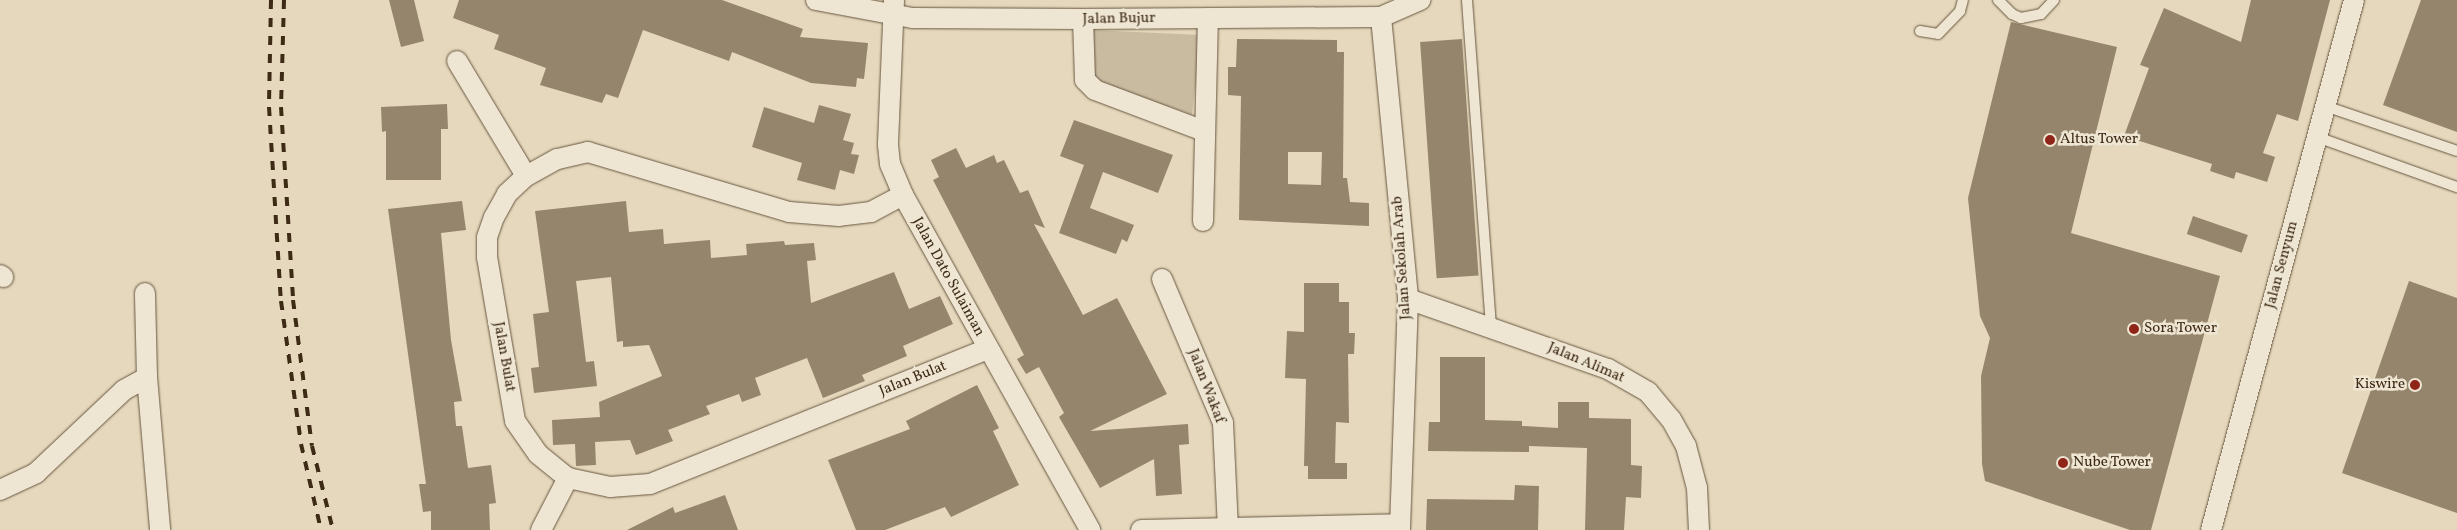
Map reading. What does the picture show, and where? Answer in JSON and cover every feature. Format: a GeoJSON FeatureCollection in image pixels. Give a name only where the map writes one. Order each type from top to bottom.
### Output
{"type":"FeatureCollection","features":[{"type":"Feature","properties":{"kind":"street","name":"Jalan Bujur"},"geometry":{"type":"LineString","coordinates":[[816,0],[894,8],[1083,20],[1381,17],[1420,0]]}},
{"type":"Feature","properties":{"kind":"street","name":"Jalan Senyum"},"geometry":{"type":"LineString","coordinates":[[2210,530],[2354,0]]}},
{"type":"Feature","properties":{"kind":"street","name":"Jalan Dato Sulaiman"},"geometry":{"type":"LineString","coordinates":[[894,8],[888,145],[890,164],[903,195],[1090,530]]}},
{"type":"Feature","properties":{"kind":"street","name":"Jalan Sekolah Arab"},"geometry":{"type":"LineString","coordinates":[[1381,17],[1408,299],[1400,527]]}},
{"type":"Feature","properties":{"kind":"street"},"geometry":{"type":"LineString","coordinates":[[1203,221],[1208,18]]}},
{"type":"Feature","properties":{"kind":"street"},"geometry":{"type":"LineString","coordinates":[[1083,20],[1085,80],[1095,90],[1204,131]]}},
{"type":"Feature","properties":{"kind":"street"},"geometry":{"type":"LineString","coordinates":[[457,61],[526,176]]}},
{"type":"Feature","properties":{"kind":"street","name":"Jalan Bulat"},"geometry":{"type":"LineString","coordinates":[[903,195],[871,212],[839,216],[789,212],[588,152],[557,159],[526,176],[506,194],[494,217],[488,237],[486,256],[515,421],[538,454],[568,478],[610,487],[650,484],[988,349]]}},
{"type":"Feature","properties":{"kind":"street","name":"Jalan Wakaf"},"geometry":{"type":"LineString","coordinates":[[1162,279],[1223,422],[1228,528]]}},
{"type":"Feature","properties":{"kind":"street"},"geometry":{"type":"LineString","coordinates":[[145,293],[147,377],[160,530]]}},
{"type":"Feature","properties":{"kind":"street","name":"Jalan Alimat"},"geometry":{"type":"LineString","coordinates":[[1408,299],[1491,326],[1608,369],[1648,392],[1671,419],[1686,446],[1697,488],[1699,530]]}},
{"type":"Feature","properties":{"kind":"street"},"geometry":{"type":"LineString","coordinates":[[0,490],[36,473],[124,390],[147,377]]}},
{"type":"Feature","properties":{"kind":"street"},"geometry":{"type":"LineString","coordinates":[[541,530],[568,478]]}},
{"type":"Feature","properties":{"kind":"street"},"geometry":{"type":"LineString","coordinates":[[1141,530],[1400,527]]}},
{"type":"Feature","properties":{"kind":"lane"},"geometry":{"type":"LineString","coordinates":[[1467,0],[1491,326]]}},
{"type":"Feature","properties":{"kind":"lane"},"geometry":{"type":"LineString","coordinates":[[1920,31],[1938,34],[1960,11],[1963,0]]}},
{"type":"Feature","properties":{"kind":"lane"},"geometry":{"type":"LineString","coordinates":[[1998,0],[2012,14],[2032,18],[2045,11],[2054,0]]}},
{"type":"Feature","properties":{"kind":"lane"},"geometry":{"type":"LineString","coordinates":[[2325,106],[2457,151]]}},
{"type":"Feature","properties":{"kind":"lane"},"geometry":{"type":"LineString","coordinates":[[2317,136],[2457,187]]}},
{"type":"Feature","properties":{"kind":"shaded area"},"geometry":{"type":"Polygon","coordinates":[[[1091,30],[1201,35],[1192,115],[1100,83],[1092,71],[1091,30]]]}},
{"type":"Feature","properties":{"kind":"building"},"geometry":{"type":"Polygon","coordinates":[[[389,0],[414,0],[424,41],[401,47],[389,0]]]}},
{"type":"Feature","properties":{"kind":"building"},"geometry":{"type":"Polygon","coordinates":[[[459,0],[722,0],[803,29],[800,37],[868,43],[864,79],[857,78],[856,87],[811,83],[732,52],[729,61],[643,30],[618,98],[606,94],[602,103],[540,85],[546,68],[494,49],[499,35],[453,18],[459,0]]]}},
{"type":"Feature","properties":{"kind":"building"},"geometry":{"type":"Polygon","coordinates":[[[2251,0],[2330,0],[2298,121],[2277,114],[2263,153],[2275,157],[2267,182],[2236,172],[2234,179],[2210,171],[2212,164],[2124,136],[2149,68],[2140,65],[2164,8],[2241,42],[2251,0]]]}},
{"type":"Feature","properties":{"kind":"building"},"geometry":{"type":"Polygon","coordinates":[[[2421,0],[2457,0],[2457,132],[2383,105],[2421,0]]]}},
{"type":"Feature","properties":{"kind":"building"},"geometry":{"type":"Polygon","coordinates":[[[2011,22],[2117,47],[2071,233],[2220,276],[2151,530],[2130,530],[1985,481],[1982,464],[1981,376],[1990,338],[1980,316],[1968,198],[2011,22]]]}},
{"type":"Feature","properties":{"kind":"building"},"geometry":{"type":"Polygon","coordinates":[[[1237,39],[1337,40],[1337,52],[1344,52],[1343,178],[1347,178],[1350,202],[1369,203],[1369,226],[1239,220],[1241,96],[1228,95],[1228,67],[1236,67],[1237,39]],[[1288,152],[1288,184],[1321,185],[1322,152],[1288,152]]]}},
{"type":"Feature","properties":{"kind":"building"},"geometry":{"type":"Polygon","coordinates":[[[1462,39],[1479,275],[1437,278],[1420,42],[1462,39]]]}},
{"type":"Feature","properties":{"kind":"building"},"geometry":{"type":"Polygon","coordinates":[[[447,104],[448,129],[441,129],[441,180],[386,180],[386,131],[382,132],[381,107],[447,104]]]}},
{"type":"Feature","properties":{"kind":"building"},"geometry":{"type":"Polygon","coordinates":[[[819,105],[851,114],[843,140],[854,143],[851,154],[859,155],[854,174],[840,170],[835,190],[797,180],[802,163],[752,147],[764,107],[814,123],[819,105]]]}},
{"type":"Feature","properties":{"kind":"building"},"geometry":{"type":"Polygon","coordinates":[[[1074,120],[1173,155],[1158,193],[1103,172],[1090,208],[1134,225],[1127,242],[1122,239],[1116,254],[1059,233],[1084,165],[1060,156],[1074,120]]]}},
{"type":"Feature","properties":{"kind":"building"},"geometry":{"type":"Polygon","coordinates":[[[956,148],[966,168],[994,155],[997,163],[1004,160],[1020,193],[1028,190],[1045,228],[1034,224],[1083,315],[1117,298],[1167,394],[1090,431],[1188,424],[1189,444],[1179,445],[1182,494],[1156,496],[1154,459],[1100,488],[1059,417],[1064,413],[1039,367],[1026,374],[1017,359],[1024,355],[933,180],[939,177],[931,160],[956,148]]]}},
{"type":"Feature","properties":{"kind":"building"},"geometry":{"type":"Polygon","coordinates":[[[462,201],[466,230],[441,233],[451,340],[462,401],[454,402],[456,426],[462,426],[468,468],[491,465],[496,503],[489,504],[490,530],[431,530],[431,511],[423,512],[419,484],[426,484],[388,209],[462,201]]]}},
{"type":"Feature","properties":{"kind":"building"},"geometry":{"type":"Polygon","coordinates":[[[626,201],[629,232],[663,229],[664,244],[710,240],[711,258],[747,255],[746,244],[784,241],[785,245],[814,243],[816,260],[807,261],[811,303],[894,272],[909,309],[940,296],[953,324],[903,346],[907,356],[862,375],[865,381],[823,398],[807,358],[755,378],[761,395],[742,402],[739,394],[706,406],[710,414],[668,430],[673,441],[636,455],[630,440],[595,442],[596,465],[576,466],[575,444],[553,445],[552,420],[600,417],[599,402],[662,376],[649,345],[623,347],[623,341],[617,342],[611,277],[576,281],[586,362],[594,361],[597,386],[534,393],[531,368],[539,367],[533,314],[549,312],[535,211],[626,201]]]}},
{"type":"Feature","properties":{"kind":"building"},"geometry":{"type":"Polygon","coordinates":[[[2193,216],[2248,235],[2242,253],[2187,234],[2193,216]]]}},
{"type":"Feature","properties":{"kind":"building","name":"Kiswire"},"geometry":{"type":"Polygon","coordinates":[[[2409,281],[2457,298],[2457,513],[2342,473],[2409,281]]]}},
{"type":"Feature","properties":{"kind":"building"},"geometry":{"type":"Polygon","coordinates":[[[1304,283],[1339,283],[1339,302],[1349,302],[1349,333],[1355,333],[1354,354],[1348,354],[1349,423],[1336,422],[1335,463],[1347,463],[1347,479],[1308,479],[1308,466],[1304,466],[1306,379],[1285,378],[1287,331],[1304,332],[1304,283]]]}},
{"type":"Feature","properties":{"kind":"building"},"geometry":{"type":"Polygon","coordinates":[[[1440,357],[1485,357],[1485,420],[1522,421],[1522,426],[1558,428],[1558,402],[1589,402],[1589,418],[1631,419],[1631,465],[1642,466],[1641,498],[1626,497],[1624,530],[1585,530],[1587,448],[1529,446],[1529,452],[1428,451],[1429,422],[1440,422],[1440,357]]]}},
{"type":"Feature","properties":{"kind":"building"},"geometry":{"type":"Polygon","coordinates":[[[977,385],[999,428],[993,431],[1019,485],[951,517],[945,507],[885,530],[856,530],[828,460],[910,429],[906,421],[977,385]]]}},
{"type":"Feature","properties":{"kind":"building"},"geometry":{"type":"Polygon","coordinates":[[[1515,485],[1539,486],[1538,530],[1426,530],[1427,499],[1514,500],[1515,485]]]}},
{"type":"Feature","properties":{"kind":"building"},"geometry":{"type":"Polygon","coordinates":[[[725,495],[738,530],[627,530],[673,507],[675,513],[725,495]]]}},
{"type":"Feature","properties":{"kind":"railway"},"geometry":{"type":"LineString","coordinates":[[271,0],[269,107],[281,301],[301,444],[321,530]]}},
{"type":"Feature","properties":{"kind":"railway"},"geometry":{"type":"LineString","coordinates":[[284,0],[281,107],[293,300],[312,446],[333,530]]}},
{"type":"Feature","properties":{"kind":"place","name":"Altus Tower"},"geometry":{"type":"Point","coordinates":[2050,140]}},
{"type":"Feature","properties":{"kind":"place","name":"Sora Tower"},"geometry":{"type":"Point","coordinates":[2134,329]}},
{"type":"Feature","properties":{"kind":"place","name":"Kiswire"},"geometry":{"type":"Point","coordinates":[2415,385]}},
{"type":"Feature","properties":{"kind":"place","name":"Nube Tower"},"geometry":{"type":"Point","coordinates":[2063,463]}}]}
